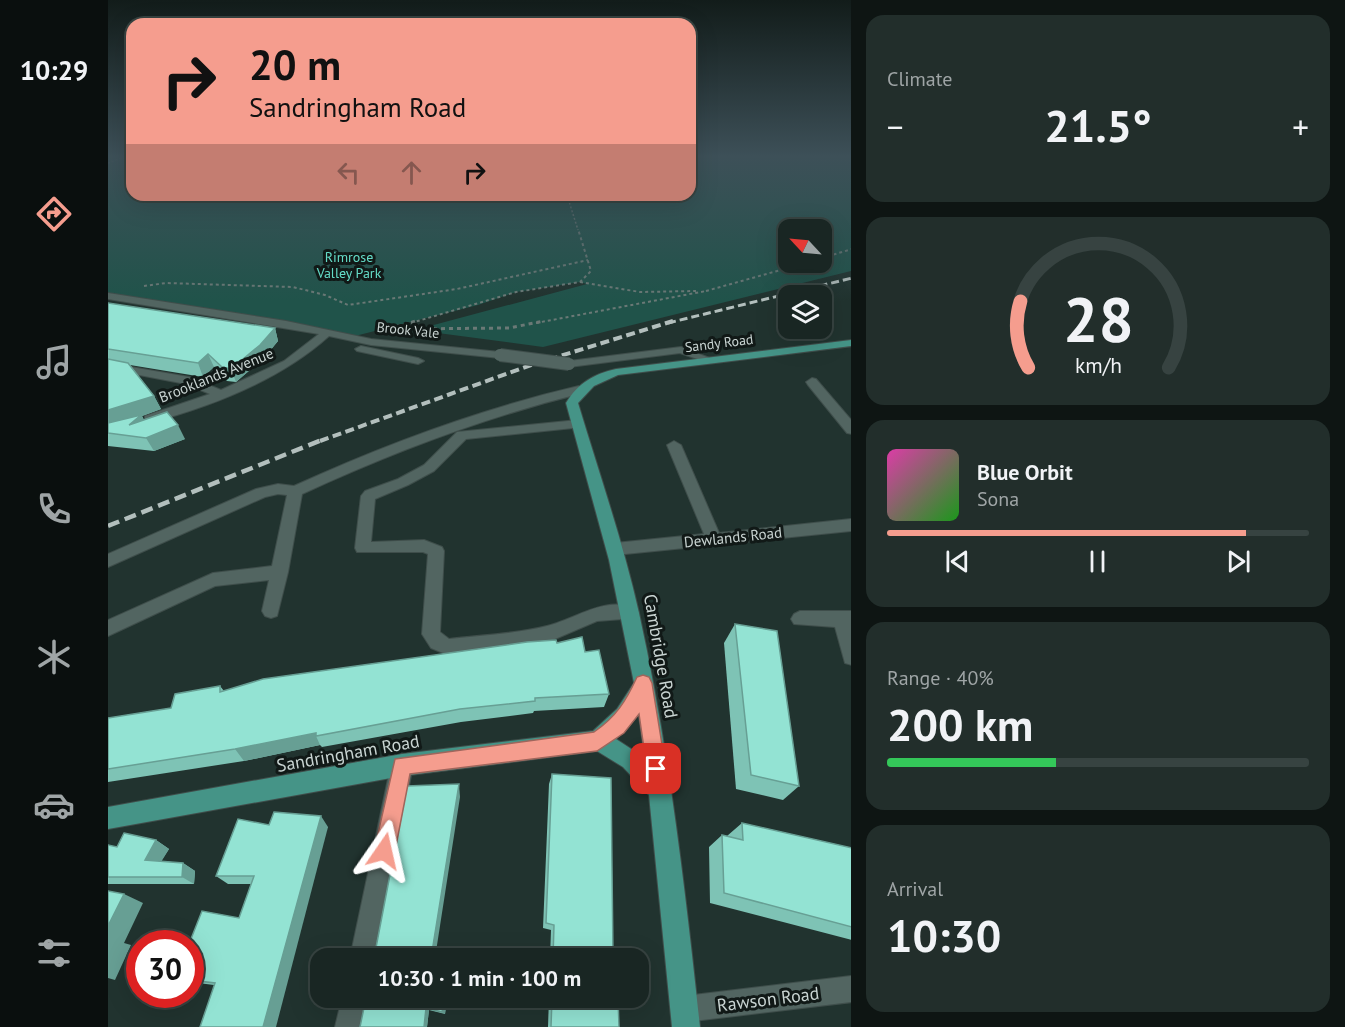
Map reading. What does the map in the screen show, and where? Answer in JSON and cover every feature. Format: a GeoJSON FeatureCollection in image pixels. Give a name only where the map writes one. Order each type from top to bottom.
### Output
{"type":"FeatureCollection","features":[{"type":"Feature","properties":{"kind":"main road","name":"Sandy Road"},"geometry":{"type":"LineString","coordinates":[[579,390],[592,380],[616,372],[706,359],[851,343]]}},
{"type":"Feature","properties":{"kind":"main road","name":"Cambridge Road"},"geometry":{"type":"LineString","coordinates":[[579,390],[572,403],[615,549],[643,683],[660,790],[685,1018]]}},
{"type":"Feature","properties":{"kind":"main road"},"geometry":{"type":"LineString","coordinates":[[597,741],[618,726],[632,708],[643,683]]}},
{"type":"Feature","properties":{"kind":"main road"},"geometry":{"type":"LineString","coordinates":[[597,741],[637,762],[660,790]]}},
{"type":"Feature","properties":{"kind":"main road","name":"Sandringham Road"},"geometry":{"type":"LineString","coordinates":[[108,818],[402,765],[597,741]]}},
{"type":"Feature","properties":{"kind":"street","name":"Brook Vale"},"geometry":{"type":"LineString","coordinates":[[108,296],[351,337],[569,364],[681,350],[706,359]]}},
{"type":"Feature","properties":{"kind":"street","name":"Brooklands Avenue"},"geometry":{"type":"LineString","coordinates":[[141,422],[262,378],[307,353],[327,333]]}},
{"type":"Feature","properties":{"kind":"street"},"geometry":{"type":"LineString","coordinates":[[351,337],[347,346],[418,361]]}},
{"type":"Feature","properties":{"kind":"street"},"geometry":{"type":"LineString","coordinates":[[108,366],[189,381],[220,394]]}},
{"type":"Feature","properties":{"kind":"street"},"geometry":{"type":"LineString","coordinates":[[812,382],[851,429]]}},
{"type":"Feature","properties":{"kind":"street"},"geometry":{"type":"LineString","coordinates":[[108,561],[261,493],[278,489],[295,491],[478,416],[524,402],[579,390]]}},
{"type":"Feature","properties":{"kind":"street"},"geometry":{"type":"LineString","coordinates":[[578,424],[462,435],[429,468],[403,482],[370,495],[366,501],[363,548],[424,546],[436,551],[431,634],[438,642],[448,647],[548,634],[596,614],[630,613]]}},
{"type":"Feature","properties":{"kind":"street"},"geometry":{"type":"LineString","coordinates":[[674,445],[714,539]]}},
{"type":"Feature","properties":{"kind":"street"},"geometry":{"type":"LineString","coordinates":[[271,610],[295,491]]}},
{"type":"Feature","properties":{"kind":"street","name":"Dewlands Road"},"geometry":{"type":"LineString","coordinates":[[615,549],[851,525]]}},
{"type":"Feature","properties":{"kind":"street"},"geometry":{"type":"LineString","coordinates":[[108,628],[213,580],[279,572]]}},
{"type":"Feature","properties":{"kind":"street"},"geometry":{"type":"LineString","coordinates":[[800,619],[847,620],[851,650]]}},
{"type":"Feature","properties":{"kind":"street"},"geometry":{"type":"LineString","coordinates":[[365,948],[402,765]]}},
{"type":"Feature","properties":{"kind":"street","name":"Rawson Road"},"geometry":{"type":"LineString","coordinates":[[685,1018],[851,989]]}},
{"type":"Feature","properties":{"kind":"street"},"geometry":{"type":"LineString","coordinates":[[349,1027],[353,1008]]}},
{"type":"Feature","properties":{"kind":"path"},"geometry":{"type":"LineString","coordinates":[[570,205],[591,271],[580,282]]}},
{"type":"Feature","properties":{"kind":"path"},"geometry":{"type":"LineString","coordinates":[[832,255],[851,249]]}},
{"type":"Feature","properties":{"kind":"path"},"geometry":{"type":"LineString","coordinates":[[122,297],[142,286],[177,283],[293,287],[325,295],[348,305],[457,289],[588,260]]}},
{"type":"Feature","properties":{"kind":"path"},"geometry":{"type":"LineString","coordinates":[[706,291],[640,292],[580,282],[516,292],[478,305],[386,329],[509,328],[706,291],[778,271]]}},
{"type":"Feature","properties":{"kind":"green space","name":"Rimrose Valley Park"},"geometry":{"type":"Polygon","coordinates":[[[108,205],[851,205],[851,271],[794,285],[778,285],[778,289],[543,347],[415,330],[587,284],[580,282],[516,292],[478,305],[351,337],[108,296],[108,205]]]}},
{"type":"Feature","properties":{"kind":"building"},"geometry":{"type":"Polygon","coordinates":[[[108,303],[275,328],[260,345],[231,369],[222,367],[208,354],[198,363],[108,349],[108,303]]]}},
{"type":"Feature","properties":{"kind":"building"},"geometry":{"type":"Polygon","coordinates":[[[108,359],[128,363],[154,396],[108,410],[108,359]]]}},
{"type":"Feature","properties":{"kind":"building"},"geometry":{"type":"Polygon","coordinates":[[[167,412],[178,425],[146,438],[108,433],[108,423],[141,415],[129,425],[167,412]]]}},
{"type":"Feature","properties":{"kind":"building"},"geometry":{"type":"Polygon","coordinates":[[[735,624],[777,631],[799,786],[751,775],[735,624]]]}},
{"type":"Feature","properties":{"kind":"building"},"geometry":{"type":"Polygon","coordinates":[[[582,637],[585,652],[599,650],[609,694],[535,698],[535,701],[460,709],[316,736],[316,733],[235,749],[108,769],[108,718],[171,708],[175,694],[220,686],[220,692],[263,679],[527,642],[556,640],[557,643],[582,637]]]}},
{"type":"Feature","properties":{"kind":"building"},"geometry":{"type":"Polygon","coordinates":[[[552,774],[611,778],[613,948],[553,948],[554,925],[546,923],[552,774]]]}},
{"type":"Feature","properties":{"kind":"building"},"geometry":{"type":"Polygon","coordinates":[[[459,784],[433,948],[376,948],[407,786],[459,784]]]}},
{"type":"Feature","properties":{"kind":"building"},"geometry":{"type":"Polygon","coordinates":[[[274,812],[321,816],[263,1027],[200,1027],[215,983],[204,982],[204,930],[195,930],[202,911],[239,918],[254,876],[216,876],[238,819],[269,825],[274,812]]]}},
{"type":"Feature","properties":{"kind":"building"},"geometry":{"type":"Polygon","coordinates":[[[742,823],[851,848],[851,927],[724,893],[722,835],[743,840],[742,823]]]}},
{"type":"Feature","properties":{"kind":"building"},"geometry":{"type":"Polygon","coordinates":[[[124,833],[156,840],[145,860],[183,863],[182,877],[108,877],[108,845],[117,847],[124,833]]]}},
{"type":"Feature","properties":{"kind":"building"},"geometry":{"type":"Polygon","coordinates":[[[108,891],[124,894],[108,926],[108,891]]]}},
{"type":"Feature","properties":{"kind":"building"},"geometry":{"type":"Polygon","coordinates":[[[364,1008],[426,1008],[424,1027],[360,1027],[364,1008]]]}},
{"type":"Feature","properties":{"kind":"building"},"geometry":{"type":"Polygon","coordinates":[[[426,1008],[443,1008],[442,1012],[426,1008]]]}},
{"type":"Feature","properties":{"kind":"building"},"geometry":{"type":"Polygon","coordinates":[[[552,1008],[618,1008],[619,1027],[551,1027],[552,1008]]]}},
{"type":"Feature","properties":{"kind":"railway"},"geometry":{"type":"LineString","coordinates":[[668,323],[851,278]]}},
{"type":"Feature","properties":{"kind":"railway"},"geometry":{"type":"LineString","coordinates":[[320,441],[531,365],[673,321]]}},
{"type":"Feature","properties":{"kind":"railway"},"geometry":{"type":"LineString","coordinates":[[108,526],[324,439]]}},
{"type":"Feature","properties":{"kind":"route"},"geometry":{"type":"LineString","coordinates":[[384,851],[402,765],[597,741],[618,726],[632,708],[643,683],[656,769]]}}]}
